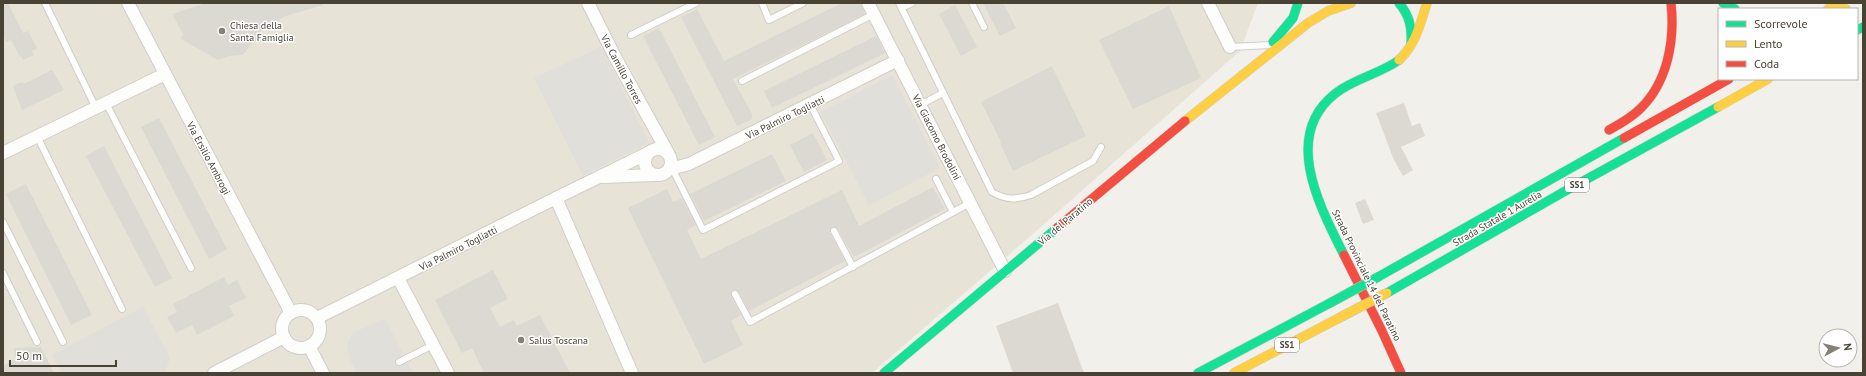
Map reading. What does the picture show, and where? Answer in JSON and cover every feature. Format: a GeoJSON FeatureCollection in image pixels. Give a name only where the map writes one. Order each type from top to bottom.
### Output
{"type":"FeatureCollection","features":[{"type":"Feature","properties":{"kind":"main road"},"geometry":{"type":"LineString","coordinates":[[1248,72],[1293,18],[1298,3]]}},
{"type":"Feature","properties":{"kind":"main road"},"geometry":{"type":"LineString","coordinates":[[1248,72],[1308,23],[1328,11],[1351,3]]}},
{"type":"Feature","properties":{"kind":"main road"},"geometry":{"type":"LineString","coordinates":[[1399,3],[1408,13],[1412,31],[1411,46]]}},
{"type":"Feature","properties":{"kind":"main road","name":"Strada Provinciale 14 del Paratino"},"geometry":{"type":"LineString","coordinates":[[1402,373],[1324,216],[1310,172],[1308,148],[1313,124],[1319,110],[1330,98],[1347,84],[1391,65],[1401,58],[1411,46],[1421,27],[1427,3]]}},
{"type":"Feature","properties":{"kind":"main road"},"geometry":{"type":"LineString","coordinates":[[1603,134],[1644,106],[1654,90],[1666,61],[1671,42],[1673,23],[1672,3]]}},
{"type":"Feature","properties":{"kind":"main road"},"geometry":{"type":"LineString","coordinates":[[1723,3],[1733,8]]}},
{"type":"Feature","properties":{"kind":"main road"},"geometry":{"type":"LineString","coordinates":[[1830,8],[1833,6],[1842,8]]}},
{"type":"Feature","properties":{"kind":"main road","name":"Via del Paratino"},"geometry":{"type":"LineString","coordinates":[[884,373],[1191,116],[1248,72]]}},
{"type":"Feature","properties":{"kind":"main road","name":"Strada Statale 1 Aurelia"},"geometry":{"type":"LineString","coordinates":[[1198,373],[1378,277],[1727,80]]}},
{"type":"Feature","properties":{"kind":"main road","name":"Strada Statale 1 Aurelia"},"geometry":{"type":"LineString","coordinates":[[1234,373],[1387,293],[1567,190],[1766,80]]}},
{"type":"Feature","properties":{"kind":"main road"},"geometry":{"type":"LineString","coordinates":[[1560,173],[1567,159]]}},
{"type":"Feature","properties":{"kind":"street","name":"Via Ersilio Ambrogi"},"geometry":{"type":"LineString","coordinates":[[128,3],[291,313]]}},
{"type":"Feature","properties":{"kind":"street","name":"Via Camillo Torres"},"geometry":{"type":"LineString","coordinates":[[588,3],[668,153]]}},
{"type":"Feature","properties":{"kind":"street"},"geometry":{"type":"LineString","coordinates":[[1208,3],[1230,48]]}},
{"type":"Feature","properties":{"kind":"street","name":"Via Giacomo Brodolini"},"geometry":{"type":"LineString","coordinates":[[871,8],[1005,271]]}},
{"type":"Feature","properties":{"kind":"street","name":"Via Palmiro Togliatti"},"geometry":{"type":"LineString","coordinates":[[671,166],[678,168],[689,164],[898,60]]}},
{"type":"Feature","properties":{"kind":"street"},"geometry":{"type":"LineString","coordinates":[[3,153],[165,74]]}},
{"type":"Feature","properties":{"kind":"street"},"geometry":{"type":"LineString","coordinates":[[651,152],[657,134]]}},
{"type":"Feature","properties":{"kind":"street"},"geometry":{"type":"LineString","coordinates":[[660,149],[668,153],[672,161],[671,166],[663,175],[654,175],[647,170],[645,166],[646,157],[651,152],[660,149]]}},
{"type":"Feature","properties":{"kind":"street","name":"Via Palmiro Togliatti"},"geometry":{"type":"LineString","coordinates":[[317,318],[651,152]]}},
{"type":"Feature","properties":{"kind":"street","name":"Via Palmiro Togliatti"},"geometry":{"type":"LineString","coordinates":[[599,178],[654,175]]}},
{"type":"Feature","properties":{"kind":"street"},"geometry":{"type":"LineString","coordinates":[[556,198],[632,373]]}},
{"type":"Feature","properties":{"kind":"street"},"geometry":{"type":"LineString","coordinates":[[398,278],[448,373]]}},
{"type":"Feature","properties":{"kind":"street"},"geometry":{"type":"LineString","coordinates":[[296,311],[308,311],[317,318],[319,324],[318,337],[309,346],[304,348],[292,345],[284,337],[282,326],[291,313],[296,311]]}},
{"type":"Feature","properties":{"kind":"street"},"geometry":{"type":"LineString","coordinates":[[214,373],[284,337]]}},
{"type":"Feature","properties":{"kind":"street"},"geometry":{"type":"LineString","coordinates":[[309,346],[323,373]]}},
{"type":"Feature","properties":{"kind":"lane"},"geometry":{"type":"LineString","coordinates":[[45,3],[191,268]]}},
{"type":"Feature","properties":{"kind":"lane"},"geometry":{"type":"LineString","coordinates":[[630,36],[696,3]]}},
{"type":"Feature","properties":{"kind":"lane"},"geometry":{"type":"LineString","coordinates":[[762,3],[769,20],[803,3]]}},
{"type":"Feature","properties":{"kind":"lane"},"geometry":{"type":"LineString","coordinates":[[912,3],[900,6],[992,192],[1010,200],[1031,196],[1093,161],[1101,148]]}},
{"type":"Feature","properties":{"kind":"lane"},"geometry":{"type":"LineString","coordinates":[[972,3],[984,27]]}},
{"type":"Feature","properties":{"kind":"lane"},"geometry":{"type":"LineString","coordinates":[[742,81],[871,8]]}},
{"type":"Feature","properties":{"kind":"lane"},"geometry":{"type":"LineString","coordinates":[[1230,48],[1271,45]]}},
{"type":"Feature","properties":{"kind":"lane"},"geometry":{"type":"LineString","coordinates":[[920,105],[943,93]]}},
{"type":"Feature","properties":{"kind":"lane"},"geometry":{"type":"LineString","coordinates":[[671,166],[703,230],[838,161],[810,104]]}},
{"type":"Feature","properties":{"kind":"lane"},"geometry":{"type":"LineString","coordinates":[[37,136],[122,309]]}},
{"type":"Feature","properties":{"kind":"lane"},"geometry":{"type":"LineString","coordinates":[[936,179],[953,212]]}},
{"type":"Feature","properties":{"kind":"lane"},"geometry":{"type":"LineString","coordinates":[[735,294],[750,322],[970,203]]}},
{"type":"Feature","properties":{"kind":"lane"},"geometry":{"type":"LineString","coordinates":[[3,222],[63,342]]}},
{"type":"Feature","properties":{"kind":"lane"},"geometry":{"type":"LineString","coordinates":[[834,231],[853,267]]}},
{"type":"Feature","properties":{"kind":"lane"},"geometry":{"type":"LineString","coordinates":[[3,273],[37,342]]}},
{"type":"Feature","properties":{"kind":"lane"},"geometry":{"type":"LineString","coordinates":[[399,362],[433,345]]}},
{"type":"Feature","properties":{"kind":"shaded area"},"geometry":{"type":"Polygon","coordinates":[[[3,3],[1258,3],[1240,51],[1034,233],[872,373],[3,373],[3,3]]]}},
{"type":"Feature","properties":{"kind":"shaded area"},"geometry":{"type":"Polygon","coordinates":[[[601,47],[649,142],[583,176],[534,78],[601,47]]]}},
{"type":"Feature","properties":{"kind":"shaded area"},"geometry":{"type":"Polygon","coordinates":[[[892,75],[940,168],[869,205],[821,112],[892,75]]]}},
{"type":"Feature","properties":{"kind":"shaded area"},"geometry":{"type":"Polygon","coordinates":[[[143,307],[170,358],[166,370],[161,373],[62,373],[52,355],[143,307]]]}},
{"type":"Feature","properties":{"kind":"shaded area"},"geometry":{"type":"Polygon","coordinates":[[[385,319],[413,373],[357,373],[351,362],[347,347],[349,339],[354,332],[385,319]]]}},
{"type":"Feature","properties":{"kind":"building"},"geometry":{"type":"Polygon","coordinates":[[[3,3],[8,3],[23,33],[28,31],[37,48],[32,51],[34,55],[23,60],[11,40],[6,42],[3,35],[3,3]]]}},
{"type":"Feature","properties":{"kind":"building","name":"Chiesa della Santa Famiglia"},"geometry":{"type":"Polygon","coordinates":[[[207,3],[323,3],[323,5],[286,16],[261,30],[260,39],[252,43],[242,55],[229,56],[218,60],[181,39],[183,34],[172,14],[207,3]]]}},
{"type":"Feature","properties":{"kind":"building"},"geometry":{"type":"Polygon","coordinates":[[[842,3],[860,3],[865,14],[733,79],[752,114],[752,119],[737,126],[681,17],[697,9],[724,61],[842,3]]]}},
{"type":"Feature","properties":{"kind":"building"},"geometry":{"type":"Polygon","coordinates":[[[983,3],[1003,3],[1016,28],[1000,36],[983,3]]]}},
{"type":"Feature","properties":{"kind":"building"},"geometry":{"type":"Polygon","coordinates":[[[955,5],[977,47],[961,56],[939,14],[955,5]]]}},
{"type":"Feature","properties":{"kind":"building"},"geometry":{"type":"Polygon","coordinates":[[[1169,6],[1201,78],[1133,109],[1099,40],[1169,6]]]}},
{"type":"Feature","properties":{"kind":"building"},"geometry":{"type":"Polygon","coordinates":[[[659,28],[715,137],[699,145],[643,36],[659,28]]]}},
{"type":"Feature","properties":{"kind":"building"},"geometry":{"type":"Polygon","coordinates":[[[876,36],[885,53],[772,108],[764,91],[876,36]]]}},
{"type":"Feature","properties":{"kind":"building"},"geometry":{"type":"Polygon","coordinates":[[[1052,66],[1086,136],[1013,171],[1000,143],[1001,142],[981,102],[1052,66]]]}},
{"type":"Feature","properties":{"kind":"building"},"geometry":{"type":"Polygon","coordinates":[[[52,70],[64,90],[22,110],[13,86],[22,82],[24,84],[52,70]]]}},
{"type":"Feature","properties":{"kind":"building"},"geometry":{"type":"Polygon","coordinates":[[[1404,103],[1412,126],[1420,123],[1425,136],[1401,147],[1413,170],[1403,176],[1394,160],[1376,113],[1404,103]]]}},
{"type":"Feature","properties":{"kind":"building"},"geometry":{"type":"Polygon","coordinates":[[[159,118],[227,249],[209,259],[141,127],[159,118]]]}},
{"type":"Feature","properties":{"kind":"building"},"geometry":{"type":"Polygon","coordinates":[[[813,133],[827,160],[804,172],[790,145],[813,133]]]}},
{"type":"Feature","properties":{"kind":"building"},"geometry":{"type":"Polygon","coordinates":[[[104,146],[172,278],[155,287],[86,156],[104,146]]]}},
{"type":"Feature","properties":{"kind":"building"},"geometry":{"type":"Polygon","coordinates":[[[772,154],[786,181],[704,221],[690,194],[772,154]]]}},
{"type":"Feature","properties":{"kind":"building"},"geometry":{"type":"Polygon","coordinates":[[[26,184],[92,315],[71,325],[6,194],[26,184]]]}},
{"type":"Feature","properties":{"kind":"building"},"geometry":{"type":"Polygon","coordinates":[[[933,187],[945,209],[856,256],[853,256],[838,229],[832,227],[830,233],[845,261],[749,311],[739,292],[733,290],[731,296],[741,315],[731,321],[743,345],[704,364],[628,208],[667,189],[673,202],[682,198],[696,225],[687,230],[701,259],[842,190],[859,226],[933,187]]]}},
{"type":"Feature","properties":{"kind":"building"},"geometry":{"type":"Polygon","coordinates":[[[1365,199],[1374,220],[1363,224],[1355,203],[1365,199]]]}},
{"type":"Feature","properties":{"kind":"building"},"geometry":{"type":"Polygon","coordinates":[[[493,270],[508,299],[490,308],[500,327],[514,320],[517,326],[540,315],[570,373],[484,373],[472,348],[462,353],[435,300],[493,270]]]}},
{"type":"Feature","properties":{"kind":"building"},"geometry":{"type":"Polygon","coordinates":[[[224,277],[228,285],[237,280],[246,298],[229,306],[234,316],[197,335],[192,325],[176,333],[167,317],[177,312],[173,304],[224,277]]]}},
{"type":"Feature","properties":{"kind":"building"},"geometry":{"type":"Polygon","coordinates":[[[1058,303],[1084,373],[1013,373],[996,326],[1058,303]]]}},
{"type":"Feature","properties":{"kind":"building"},"geometry":{"type":"Polygon","coordinates":[[[41,347],[54,373],[3,373],[3,366],[16,359],[14,348],[41,347]]]}},
{"type":"Feature","properties":{"kind":"traffic: fast"},"geometry":{"type":"LineString","coordinates":[[1273,42],[1293,18],[1298,3]]}},
{"type":"Feature","properties":{"kind":"traffic: fast"},"geometry":{"type":"LineString","coordinates":[[1399,3],[1410,22],[1411,44]]}},
{"type":"Feature","properties":{"kind":"traffic: fast"},"geometry":{"type":"LineString","coordinates":[[1723,3],[1733,8]]}},
{"type":"Feature","properties":{"kind":"traffic: fast"},"geometry":{"type":"LineString","coordinates":[[1858,30],[1863,27]]}},
{"type":"Feature","properties":{"kind":"traffic: fast"},"geometry":{"type":"LineString","coordinates":[[1344,255],[1316,194],[1310,172],[1308,150],[1311,129],[1320,110],[1336,93],[1351,83],[1384,69],[1399,60]]}},
{"type":"Feature","properties":{"kind":"traffic: fast"},"geometry":{"type":"LineString","coordinates":[[1387,293],[1567,190],[1718,107]]}},
{"type":"Feature","properties":{"kind":"traffic: fast"},"geometry":{"type":"LineString","coordinates":[[1378,277],[1624,138]]}},
{"type":"Feature","properties":{"kind":"traffic: fast"},"geometry":{"type":"LineString","coordinates":[[884,373],[1057,228]]}},
{"type":"Feature","properties":{"kind":"traffic: fast"},"geometry":{"type":"LineString","coordinates":[[1330,303],[1378,277]]}},
{"type":"Feature","properties":{"kind":"traffic: fast"},"geometry":{"type":"LineString","coordinates":[[1198,373],[1330,303]]}},
{"type":"Feature","properties":{"kind":"traffic: slow"},"geometry":{"type":"LineString","coordinates":[[1185,121],[1308,23],[1328,11],[1351,3]]}},
{"type":"Feature","properties":{"kind":"traffic: slow"},"geometry":{"type":"LineString","coordinates":[[1399,60],[1410,47],[1420,26],[1427,3]]}},
{"type":"Feature","properties":{"kind":"traffic: slow"},"geometry":{"type":"LineString","coordinates":[[1830,8],[1833,6],[1842,8]]}},
{"type":"Feature","properties":{"kind":"traffic: slow"},"geometry":{"type":"LineString","coordinates":[[1718,107],[1766,80]]}},
{"type":"Feature","properties":{"kind":"traffic: slow"},"geometry":{"type":"LineString","coordinates":[[1339,318],[1387,293]]}},
{"type":"Feature","properties":{"kind":"traffic: slow"},"geometry":{"type":"LineString","coordinates":[[1234,373],[1339,318]]}},
{"type":"Feature","properties":{"kind":"traffic: jam"},"geometry":{"type":"LineString","coordinates":[[1609,130],[1637,112],[1650,98],[1657,86],[1668,60],[1672,31],[1671,3]]}},
{"type":"Feature","properties":{"kind":"traffic: jam"},"geometry":{"type":"LineString","coordinates":[[1624,138],[1727,80]]}},
{"type":"Feature","properties":{"kind":"traffic: jam"},"geometry":{"type":"LineString","coordinates":[[1057,228],[1185,121]]}},
{"type":"Feature","properties":{"kind":"traffic: jam"},"geometry":{"type":"LineString","coordinates":[[1344,255],[1401,373]]}},
{"type":"Feature","properties":{"kind":"place","name":"Chiesa della Santa Famiglia"},"geometry":{"type":"Point","coordinates":[222,31]}},
{"type":"Feature","properties":{"kind":"place","name":"Salus Toscana"},"geometry":{"type":"Point","coordinates":[521,340]}}]}
